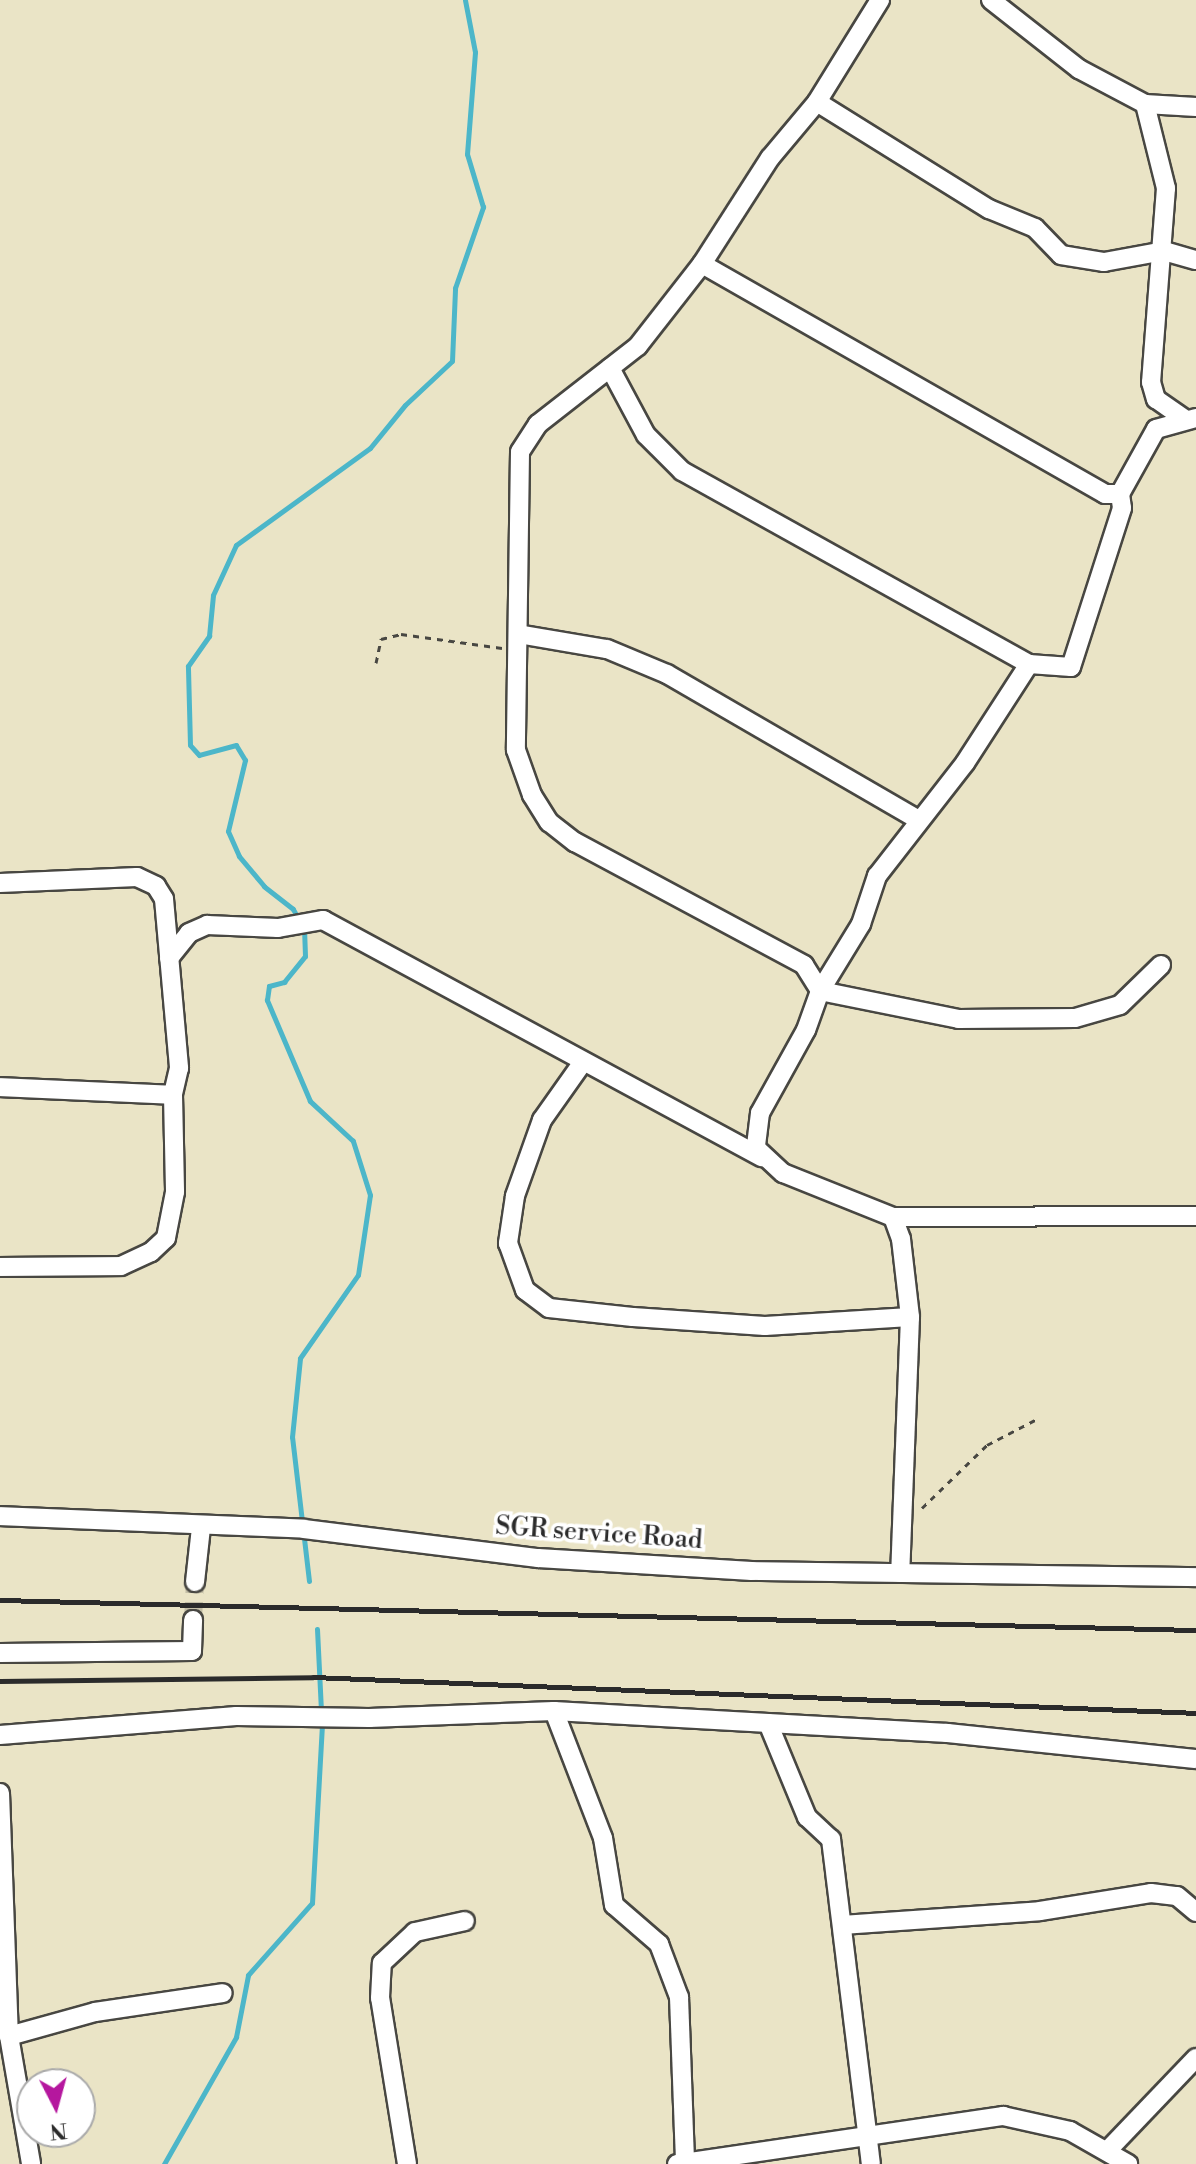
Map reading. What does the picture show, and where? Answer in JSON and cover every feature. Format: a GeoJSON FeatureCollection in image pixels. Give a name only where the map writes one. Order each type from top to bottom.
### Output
{"type":"FeatureCollection","features":[{"type":"Feature","properties":{"kind":"street"},"geometry":{"type":"LineString","coordinates":[[880,0],[817,102],[770,158],[702,264],[638,346],[538,424],[520,452],[516,750],[532,795],[549,822],[575,842],[804,965],[820,991],[959,1019],[1075,1018],[1120,1005],[1161,965]]}},
{"type":"Feature","properties":{"kind":"street"},"geometry":{"type":"LineString","coordinates":[[991,0],[1079,69],[1145,104],[1196,107]]}},
{"type":"Feature","properties":{"kind":"street"},"geometry":{"type":"LineString","coordinates":[[817,102],[989,209],[1035,228],[1061,255],[1104,262],[1164,251],[1196,260]]}},
{"type":"Feature","properties":{"kind":"street"},"geometry":{"type":"LineString","coordinates":[[1145,104],[1166,188],[1164,251],[1151,382],[1156,399],[1190,418]]}},
{"type":"Feature","properties":{"kind":"street"},"geometry":{"type":"LineString","coordinates":[[702,264],[1105,494],[1120,494]]}},
{"type":"Feature","properties":{"kind":"street"},"geometry":{"type":"LineString","coordinates":[[610,368],[646,435],[682,471],[1029,664],[1071,667],[1122,508],[1120,494],[1156,429],[1190,418]]}},
{"type":"Feature","properties":{"kind":"street"},"geometry":{"type":"LineString","coordinates":[[518,641],[607,649],[667,674],[917,819]]}},
{"type":"Feature","properties":{"kind":"street"},"geometry":{"type":"LineString","coordinates":[[762,1157],[756,1148],[760,1113],[806,1030],[820,991],[861,924],[877,876],[917,819],[965,763],[1029,664]]}},
{"type":"Feature","properties":{"kind":"street"},"geometry":{"type":"LineString","coordinates":[[0,883],[137,877],[156,886],[164,899],[179,1068],[173,1095],[175,1192],[166,1238],[151,1252],[121,1266],[0,1267]]}},
{"type":"Feature","properties":{"kind":"street"},"geometry":{"type":"LineString","coordinates":[[169,958],[189,933],[207,925],[290,926],[323,920],[351,932],[583,1062],[762,1157],[783,1173],[893,1217],[1196,1216]]}},
{"type":"Feature","properties":{"kind":"street"},"geometry":{"type":"LineString","coordinates":[[583,1062],[542,1120],[515,1196],[508,1243],[525,1290],[549,1308],[633,1317],[765,1326],[910,1317]]}},
{"type":"Feature","properties":{"kind":"street"},"geometry":{"type":"LineString","coordinates":[[0,1087],[173,1095]]}},
{"type":"Feature","properties":{"kind":"street"},"geometry":{"type":"LineString","coordinates":[[893,1217],[901,1239],[910,1317],[900,1573]]}},
{"type":"Feature","properties":{"kind":"street","name":"SGR service Road"},"geometry":{"type":"LineString","coordinates":[[0,1516],[201,1528],[304,1529],[538,1558],[752,1571],[1196,1577]]}},
{"type":"Feature","properties":{"kind":"street"},"geometry":{"type":"LineString","coordinates":[[195,1582],[201,1528]]}},
{"type":"Feature","properties":{"kind":"street"},"geometry":{"type":"LineString","coordinates":[[0,1653],[192,1651],[193,1620]]}},
{"type":"Feature","properties":{"kind":"street"},"geometry":{"type":"LineString","coordinates":[[554,1711],[603,1838],[614,1905],[659,1944],[679,1997],[685,2163]]}},
{"type":"Feature","properties":{"kind":"street"},"geometry":{"type":"LineString","coordinates":[[0,1735],[236,1716],[369,1718],[554,1711],[947,1733],[1196,1759]]}},
{"type":"Feature","properties":{"kind":"street"},"geometry":{"type":"LineString","coordinates":[[768,1723],[807,1817],[831,1839],[871,2164]]}},
{"type":"Feature","properties":{"kind":"street"},"geometry":{"type":"LineString","coordinates":[[0,1793],[9,2036],[31,2164]]}},
{"type":"Feature","properties":{"kind":"street"},"geometry":{"type":"LineString","coordinates":[[842,1925],[1040,1911],[1151,1893],[1177,1896],[1196,1912]]}},
{"type":"Feature","properties":{"kind":"street"},"geometry":{"type":"LineString","coordinates":[[407,2164],[380,1998],[382,1963],[415,1932],[465,1921]]}},
{"type":"Feature","properties":{"kind":"street"},"geometry":{"type":"LineString","coordinates":[[9,2036],[95,2012],[223,1993]]}},
{"type":"Feature","properties":{"kind":"street"},"geometry":{"type":"LineString","coordinates":[[1109,2149],[1196,2058]]}},
{"type":"Feature","properties":{"kind":"street"},"geometry":{"type":"LineString","coordinates":[[677,2164],[867,2132],[1003,2116],[1070,2131],[1109,2149],[1128,2164]]}},
{"type":"Feature","properties":{"kind":"path"},"geometry":{"type":"LineString","coordinates":[[376,663],[381,639],[401,634],[518,641]]}},
{"type":"Feature","properties":{"kind":"path"},"geometry":{"type":"LineString","coordinates":[[903,1531],[965,1462],[1037,1419]]}},
{"type":"Feature","properties":{"kind":"waterway"},"geometry":{"type":"LineString","coordinates":[[309,1581],[292,1437],[300,1358],[358,1275],[370,1195],[353,1141],[310,1101],[267,1000],[269,986],[284,982],[305,956],[304,929],[293,909],[264,886],[239,856],[228,831],[245,760],[236,745],[199,755],[190,745],[188,666],[209,636],[213,595],[236,545],[370,448],[405,405],[452,361],[455,288],[483,207],[467,154],[475,52],[465,0]]}},
{"type":"Feature","properties":{"kind":"waterway"},"geometry":{"type":"LineString","coordinates":[[317,1629],[321,1712]]}},
{"type":"Feature","properties":{"kind":"waterway"},"geometry":{"type":"LineString","coordinates":[[164,2164],[236,2037],[248,1975],[312,1903],[322,1722]]}},
{"type":"Feature","properties":{"kind":"tunnel"},"geometry":{"type":"LineString","coordinates":[[193,1620],[195,1582]]}},
{"type":"Feature","properties":{"kind":"railway"},"geometry":{"type":"LineString","coordinates":[[0,1600],[1196,1630]]}},
{"type":"Feature","properties":{"kind":"railway"},"geometry":{"type":"LineString","coordinates":[[0,1681],[313,1677],[1196,1713]]}}]}
